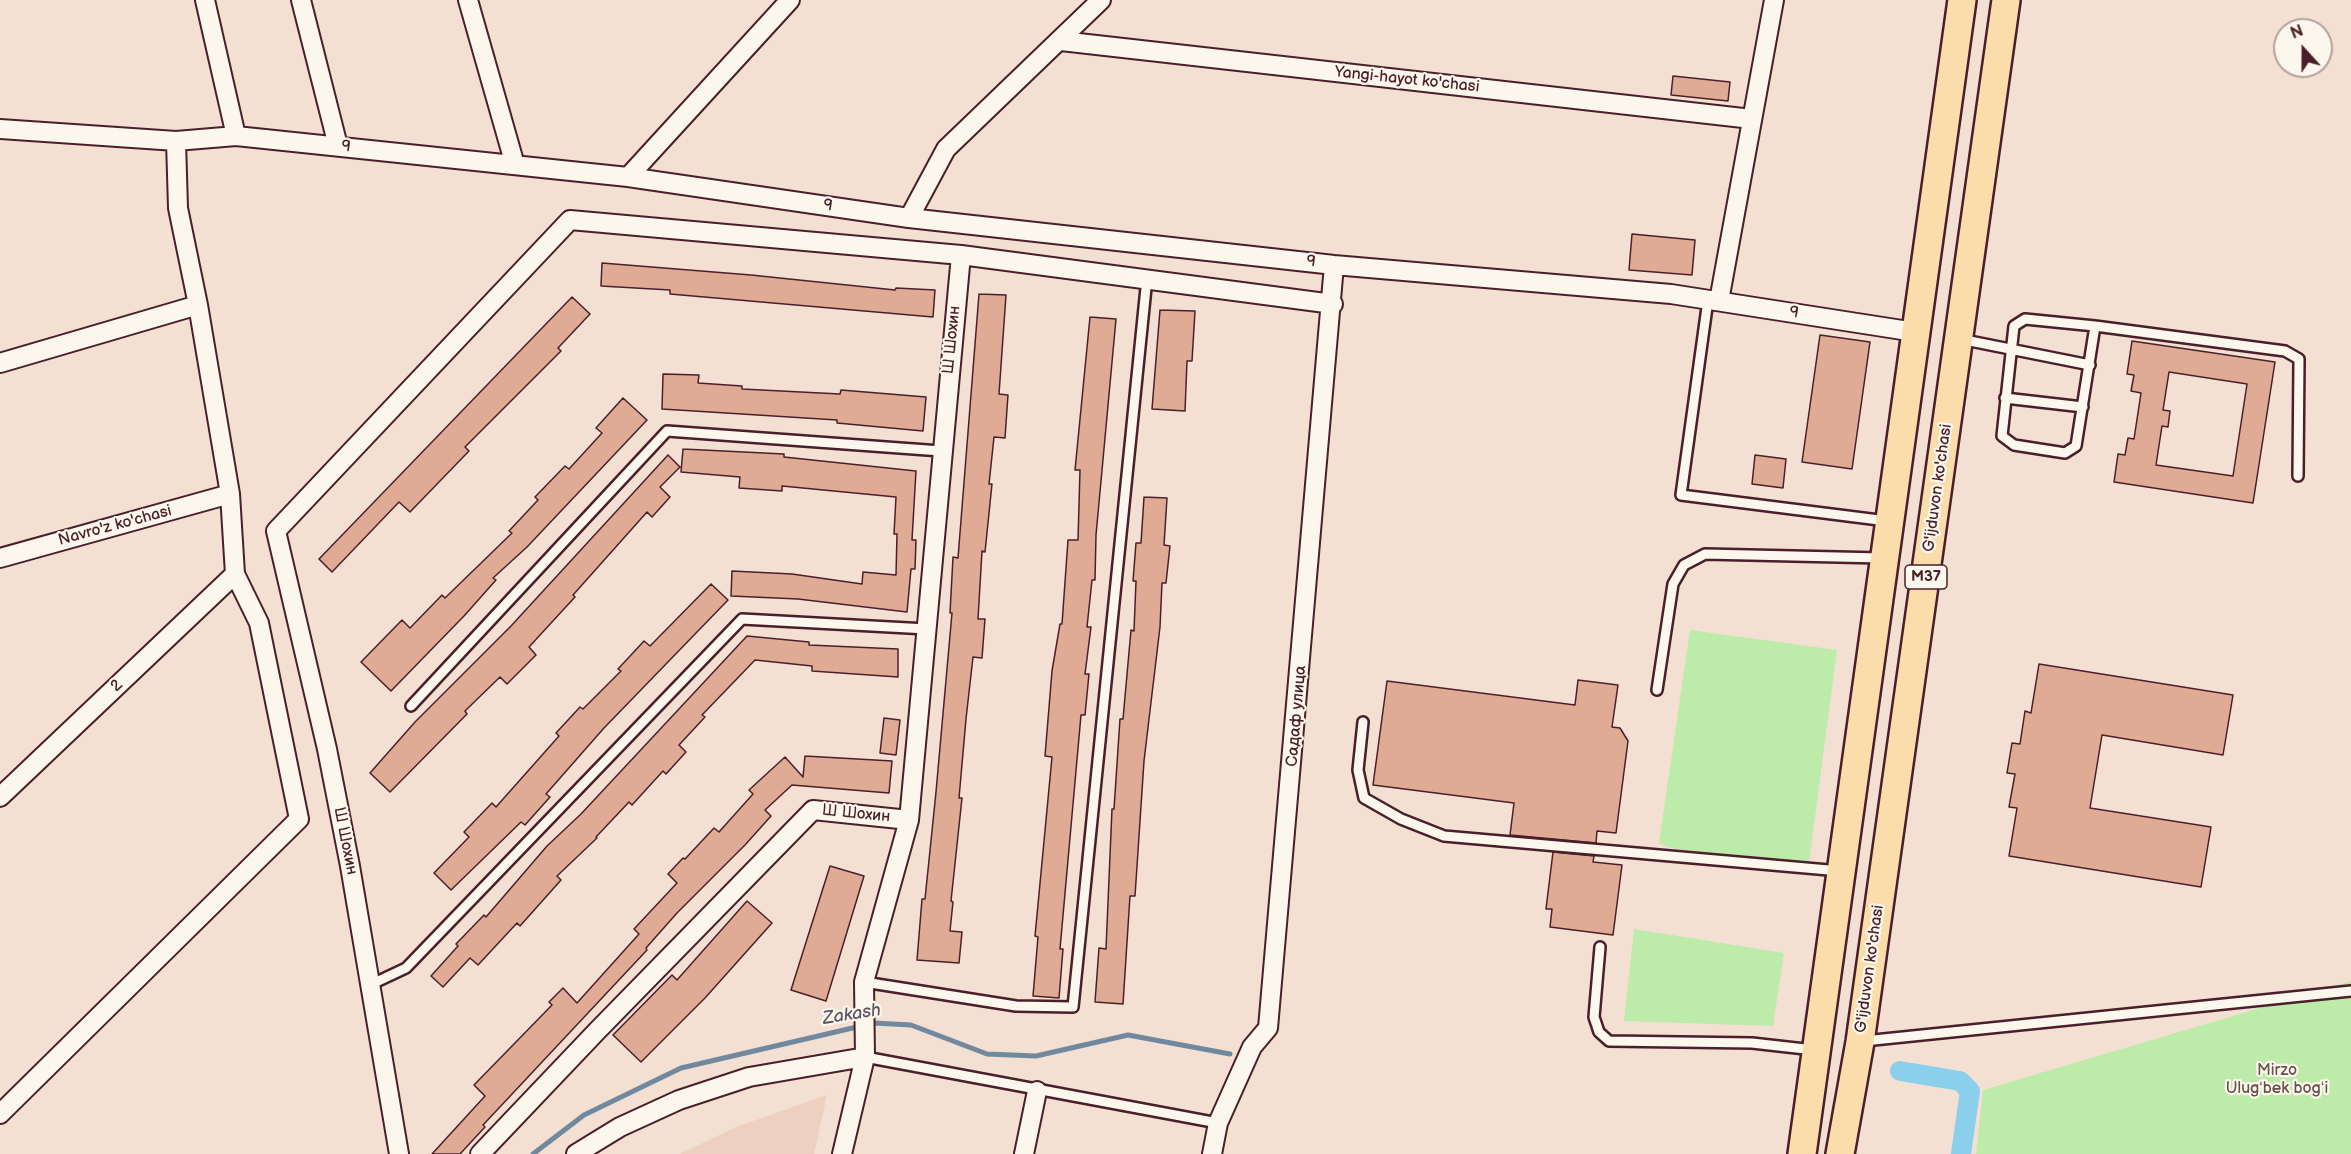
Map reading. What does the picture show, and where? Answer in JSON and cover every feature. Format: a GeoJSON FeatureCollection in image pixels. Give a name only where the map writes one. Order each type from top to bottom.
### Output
{"type":"FeatureCollection","features":[{"type":"Feature","properties":{"kind":"main road","name":"M37"},"geometry":{"type":"LineString","coordinates":[[1802,1154],[1962,0]]}},
{"type":"Feature","properties":{"kind":"main road","name":"G'ijduvon ko'chasi"},"geometry":{"type":"LineString","coordinates":[[1840,1154],[1860,1042],[2006,0]]}},
{"type":"Feature","properties":{"kind":"main road"},"geometry":{"type":"LineString","coordinates":[[1949,93],[1992,99]]}},
{"type":"Feature","properties":{"kind":"main road"},"geometry":{"type":"LineString","coordinates":[[1902,426],[1947,430]]}},
{"type":"Feature","properties":{"kind":"street"},"geometry":{"type":"LineString","coordinates":[[205,0],[236,136]]}},
{"type":"Feature","properties":{"kind":"street"},"geometry":{"type":"LineString","coordinates":[[301,0],[338,146]]}},
{"type":"Feature","properties":{"kind":"street"},"geometry":{"type":"LineString","coordinates":[[468,0],[515,165]]}},
{"type":"Feature","properties":{"kind":"street"},"geometry":{"type":"LineString","coordinates":[[628,177],[790,0]]}},
{"type":"Feature","properties":{"kind":"street"},"geometry":{"type":"LineString","coordinates":[[909,218],[946,149],[1061,41],[1101,0]]}},
{"type":"Feature","properties":{"kind":"street"},"geometry":{"type":"LineString","coordinates":[[1714,301],[1774,0]]}},
{"type":"Feature","properties":{"kind":"street","name":"Yangi-hayot ko'chasi"},"geometry":{"type":"LineString","coordinates":[[1061,41],[1752,119]]}},
{"type":"Feature","properties":{"kind":"street","name":"9"},"geometry":{"type":"LineString","coordinates":[[0,129],[176,141],[236,136],[338,146],[628,177],[909,218],[1334,265],[1671,294],[1915,332]]}},
{"type":"Feature","properties":{"kind":"street"},"geometry":{"type":"LineString","coordinates":[[0,1114],[299,819],[259,622],[235,574],[230,494],[198,305],[178,208],[176,141]]}},
{"type":"Feature","properties":{"kind":"street","name":"Ш Шохин"},"geometry":{"type":"LineString","coordinates":[[399,1154],[372,984],[327,749],[276,531],[570,220],[961,255],[941,451],[909,820],[864,982],[865,1057]]}},
{"type":"Feature","properties":{"kind":"street"},"geometry":{"type":"LineString","coordinates":[[961,255],[1333,304]]}},
{"type":"Feature","properties":{"kind":"street","name":"Садаф улица"},"geometry":{"type":"LineString","coordinates":[[1212,1154],[1218,1123],[1252,1047],[1268,1028],[1333,304],[1334,265]]}},
{"type":"Feature","properties":{"kind":"street"},"geometry":{"type":"LineString","coordinates":[[0,363],[198,305]]}},
{"type":"Feature","properties":{"kind":"street","name":"Navro'z ko'chasi"},"geometry":{"type":"LineString","coordinates":[[0,558],[230,494]]}},
{"type":"Feature","properties":{"kind":"street","name":"2"},"geometry":{"type":"LineString","coordinates":[[0,797],[235,574]]}},
{"type":"Feature","properties":{"kind":"street","name":"Ш Шохин"},"geometry":{"type":"LineString","coordinates":[[480,1154],[605,1022],[813,810],[909,820]]}},
{"type":"Feature","properties":{"kind":"street"},"geometry":{"type":"LineString","coordinates":[[576,1154],[620,1127],[679,1100],[749,1077],[865,1057],[842,1154]]}},
{"type":"Feature","properties":{"kind":"street"},"geometry":{"type":"LineString","coordinates":[[1023,1154],[1037,1091]]}},
{"type":"Feature","properties":{"kind":"lane"},"geometry":{"type":"LineString","coordinates":[[864,982],[1016,1006],[1073,1007],[1147,278]]}},
{"type":"Feature","properties":{"kind":"lane"},"geometry":{"type":"LineString","coordinates":[[1714,301],[1681,495],[1889,522]]}},
{"type":"Feature","properties":{"kind":"lane"},"geometry":{"type":"LineString","coordinates":[[2095,326],[2076,446],[2065,453],[2014,445],[2002,436],[2014,326],[2025,319],[2095,326],[2285,351],[2298,359],[2298,476]]}},
{"type":"Feature","properties":{"kind":"lane"},"geometry":{"type":"LineString","coordinates":[[1960,339],[2090,365]]}},
{"type":"Feature","properties":{"kind":"lane"},"geometry":{"type":"LineString","coordinates":[[2005,398],[2083,406]]}},
{"type":"Feature","properties":{"kind":"lane"},"geometry":{"type":"LineString","coordinates":[[411,706],[666,431],[941,451]]}},
{"type":"Feature","properties":{"kind":"lane"},"geometry":{"type":"LineString","coordinates":[[1658,690],[1673,584],[1683,565],[1705,554],[1884,558]]}},
{"type":"Feature","properties":{"kind":"lane"},"geometry":{"type":"LineString","coordinates":[[372,984],[406,968],[742,619],[927,629]]}},
{"type":"Feature","properties":{"kind":"lane"},"geometry":{"type":"LineString","coordinates":[[1363,722],[1358,770],[1364,798],[1401,819],[1443,836],[1842,871]]}},
{"type":"Feature","properties":{"kind":"lane"},"geometry":{"type":"LineString","coordinates":[[1600,947],[1594,1017],[1599,1032],[1609,1041],[1752,1043],[1816,1050]]}},
{"type":"Feature","properties":{"kind":"lane"},"geometry":{"type":"LineString","coordinates":[[1860,1042],[2351,991]]}},
{"type":"Feature","properties":{"kind":"lane"},"geometry":{"type":"LineString","coordinates":[[865,1057],[1037,1091],[1218,1123]]}},
{"type":"Feature","properties":{"kind":"shaded area"},"geometry":{"type":"Polygon","coordinates":[[[827,1095],[814,1154],[680,1154],[736,1127],[827,1095]]]}},
{"type":"Feature","properties":{"kind":"green space"},"geometry":{"type":"Polygon","coordinates":[[[1690,630],[1837,650],[1809,862],[1674,849],[1659,843],[1690,630]]]}},
{"type":"Feature","properties":{"kind":"green space"},"geometry":{"type":"Polygon","coordinates":[[[1634,929],[1784,953],[1773,1026],[1624,1021],[1634,929]]]}},
{"type":"Feature","properties":{"kind":"green space","name":"Mirzo Ulugʻbek bogʻi"},"geometry":{"type":"Polygon","coordinates":[[[2351,981],[2351,1154],[1976,1154],[1983,1090],[2351,981]]]}},
{"type":"Feature","properties":{"kind":"building"},"geometry":{"type":"Polygon","coordinates":[[[1673,76],[1730,82],[1728,101],[1671,95],[1673,76]]]}},
{"type":"Feature","properties":{"kind":"building"},"geometry":{"type":"Polygon","coordinates":[[[1632,234],[1695,240],[1692,275],[1629,270],[1632,234]]]}},
{"type":"Feature","properties":{"kind":"building"},"geometry":{"type":"Polygon","coordinates":[[[602,263],[895,290],[896,288],[935,290],[933,317],[670,294],[670,290],[601,286],[602,263]]]}},
{"type":"Feature","properties":{"kind":"building"},"geometry":{"type":"Polygon","coordinates":[[[979,294],[1006,295],[999,394],[1008,395],[1005,438],[994,437],[989,484],[992,484],[985,552],[982,551],[978,619],[985,619],[982,658],[973,657],[959,798],[962,798],[950,931],[962,932],[959,963],[917,960],[922,899],[925,899],[936,792],[952,613],[950,613],[953,557],[958,558],[979,294]]]}},
{"type":"Feature","properties":{"kind":"building"},"geometry":{"type":"Polygon","coordinates":[[[572,297],[590,314],[558,348],[561,351],[465,447],[469,451],[410,512],[399,502],[332,572],[319,559],[572,297]]]}},
{"type":"Feature","properties":{"kind":"building"},"geometry":{"type":"Polygon","coordinates":[[[1160,310],[1195,311],[1192,361],[1187,361],[1185,411],[1152,409],[1160,310]]]}},
{"type":"Feature","properties":{"kind":"building"},"geometry":{"type":"Polygon","coordinates":[[[1090,317],[1116,319],[1096,535],[1095,580],[1092,580],[1087,627],[1091,627],[1085,674],[1089,674],[1085,715],[1081,715],[1060,949],[1063,949],[1059,998],[1033,996],[1038,937],[1035,936],[1052,757],[1045,756],[1052,671],[1060,624],[1062,624],[1068,540],[1078,540],[1080,470],[1075,470],[1090,317]]]}},
{"type":"Feature","properties":{"kind":"building"},"geometry":{"type":"Polygon","coordinates":[[[1820,335],[1870,342],[1852,469],[1802,462],[1820,335]]]}},
{"type":"Feature","properties":{"kind":"building"},"geometry":{"type":"Polygon","coordinates":[[[2132,341],[2275,362],[2253,503],[2114,482],[2118,454],[2125,455],[2128,438],[2134,439],[2141,393],[2131,391],[2134,375],[2127,374],[2132,341]],[[2169,372],[2163,410],[2170,411],[2168,427],[2162,426],[2156,465],[2233,476],[2247,384],[2169,372]]]}},
{"type":"Feature","properties":{"kind":"building"},"geometry":{"type":"Polygon","coordinates":[[[663,374],[699,375],[698,383],[742,386],[742,389],[840,394],[841,390],[926,397],[923,431],[837,423],[837,420],[662,409],[663,374]]]}},
{"type":"Feature","properties":{"kind":"building"},"geometry":{"type":"Polygon","coordinates":[[[623,398],[647,420],[527,547],[493,578],[496,580],[464,616],[391,691],[361,662],[402,620],[410,628],[442,595],[445,598],[512,533],[509,531],[538,500],[535,497],[565,466],[569,469],[602,433],[596,428],[623,398]]]}},
{"type":"Feature","properties":{"kind":"building"},"geometry":{"type":"Polygon","coordinates":[[[683,449],[784,454],[784,457],[916,471],[912,540],[916,540],[915,569],[911,569],[907,612],[798,599],[731,596],[732,571],[792,574],[862,584],[863,572],[896,575],[897,534],[894,534],[896,497],[782,486],[782,491],[739,488],[740,477],[681,472],[683,449]]]}},
{"type":"Feature","properties":{"kind":"building"},"geometry":{"type":"Polygon","coordinates":[[[668,455],[680,467],[660,487],[670,497],[652,517],[647,512],[573,595],[575,597],[529,647],[536,655],[507,684],[500,677],[390,792],[370,773],[415,722],[511,626],[668,455]]]}},
{"type":"Feature","properties":{"kind":"building"},"geometry":{"type":"Polygon","coordinates":[[[1755,455],[1786,459],[1783,488],[1752,484],[1755,455]]]}},
{"type":"Feature","properties":{"kind":"building"},"geometry":{"type":"Polygon","coordinates":[[[1144,497],[1167,498],[1164,545],[1170,546],[1166,583],[1162,583],[1160,627],[1144,761],[1135,896],[1130,896],[1123,1004],[1095,1002],[1099,948],[1106,949],[1112,809],[1114,809],[1120,719],[1123,719],[1131,630],[1134,631],[1136,581],[1133,581],[1136,543],[1141,543],[1144,497]]]}},
{"type":"Feature","properties":{"kind":"building"},"geometry":{"type":"Polygon","coordinates":[[[711,584],[728,600],[604,728],[546,794],[550,797],[525,825],[521,822],[451,890],[434,873],[469,837],[464,832],[492,803],[496,807],[559,736],[556,733],[580,707],[583,709],[621,671],[618,669],[644,641],[650,646],[711,584]]]}},
{"type":"Feature","properties":{"kind":"building"},"geometry":{"type":"Polygon","coordinates":[[[747,636],[809,642],[809,645],[898,649],[898,677],[812,671],[812,666],[755,660],[702,715],[705,717],[679,745],[686,752],[666,774],[663,771],[632,805],[629,802],[597,838],[557,876],[561,880],[520,926],[517,923],[478,965],[470,958],[443,987],[431,976],[458,946],[456,944],[484,915],[486,917],[547,846],[581,814],[747,636]]]}},
{"type":"Feature","properties":{"kind":"building"},"geometry":{"type":"Polygon","coordinates":[[[2039,664],[2233,695],[2223,755],[2102,735],[2090,808],[2211,827],[2201,887],[2009,856],[2017,808],[2009,807],[2015,774],[2007,773],[2012,743],[2020,744],[2025,711],[2031,713],[2039,664]]]}},
{"type":"Feature","properties":{"kind":"building"},"geometry":{"type":"Polygon","coordinates":[[[1578,680],[1618,685],[1612,727],[1620,728],[1628,741],[1616,833],[1597,831],[1596,843],[1510,835],[1514,803],[1373,785],[1387,681],[1575,705],[1578,680]]]}},
{"type":"Feature","properties":{"kind":"building"},"geometry":{"type":"Polygon","coordinates":[[[884,718],[900,720],[896,755],[880,753],[884,718]]]}},
{"type":"Feature","properties":{"kind":"building"},"geometry":{"type":"Polygon","coordinates":[[[805,756],[892,761],[889,793],[792,785],[765,810],[771,816],[745,845],[677,913],[646,948],[647,950],[483,1125],[485,1127],[460,1154],[432,1154],[485,1096],[474,1085],[552,1005],[549,1002],[563,988],[577,1003],[639,934],[634,929],[677,883],[668,874],[714,828],[719,832],[753,794],[749,790],[785,757],[803,777],[805,756]]]}},
{"type":"Feature","properties":{"kind":"building"},"geometry":{"type":"Polygon","coordinates":[[[1553,852],[1594,856],[1593,862],[1622,865],[1613,935],[1550,927],[1552,909],[1546,909],[1553,852]]]}},
{"type":"Feature","properties":{"kind":"building"},"geometry":{"type":"Polygon","coordinates":[[[830,866],[864,876],[826,1001],[791,990],[830,866]]]}},
{"type":"Feature","properties":{"kind":"building"},"geometry":{"type":"Polygon","coordinates":[[[747,901],[772,923],[705,998],[641,1062],[613,1035],[672,975],[677,980],[747,901]]]}},
{"type":"Feature","properties":{"kind":"waterway","name":"Zakash"},"geometry":{"type":"LineString","coordinates":[[533,1154],[584,1115],[681,1068],[874,1023],[911,1025],[987,1054],[1036,1056],[1128,1035],[1230,1054]]}},
{"type":"Feature","properties":{"kind":"waterway"},"geometry":{"type":"LineString","coordinates":[[1900,1071],[1960,1081],[1970,1091],[1961,1154]]}}]}
